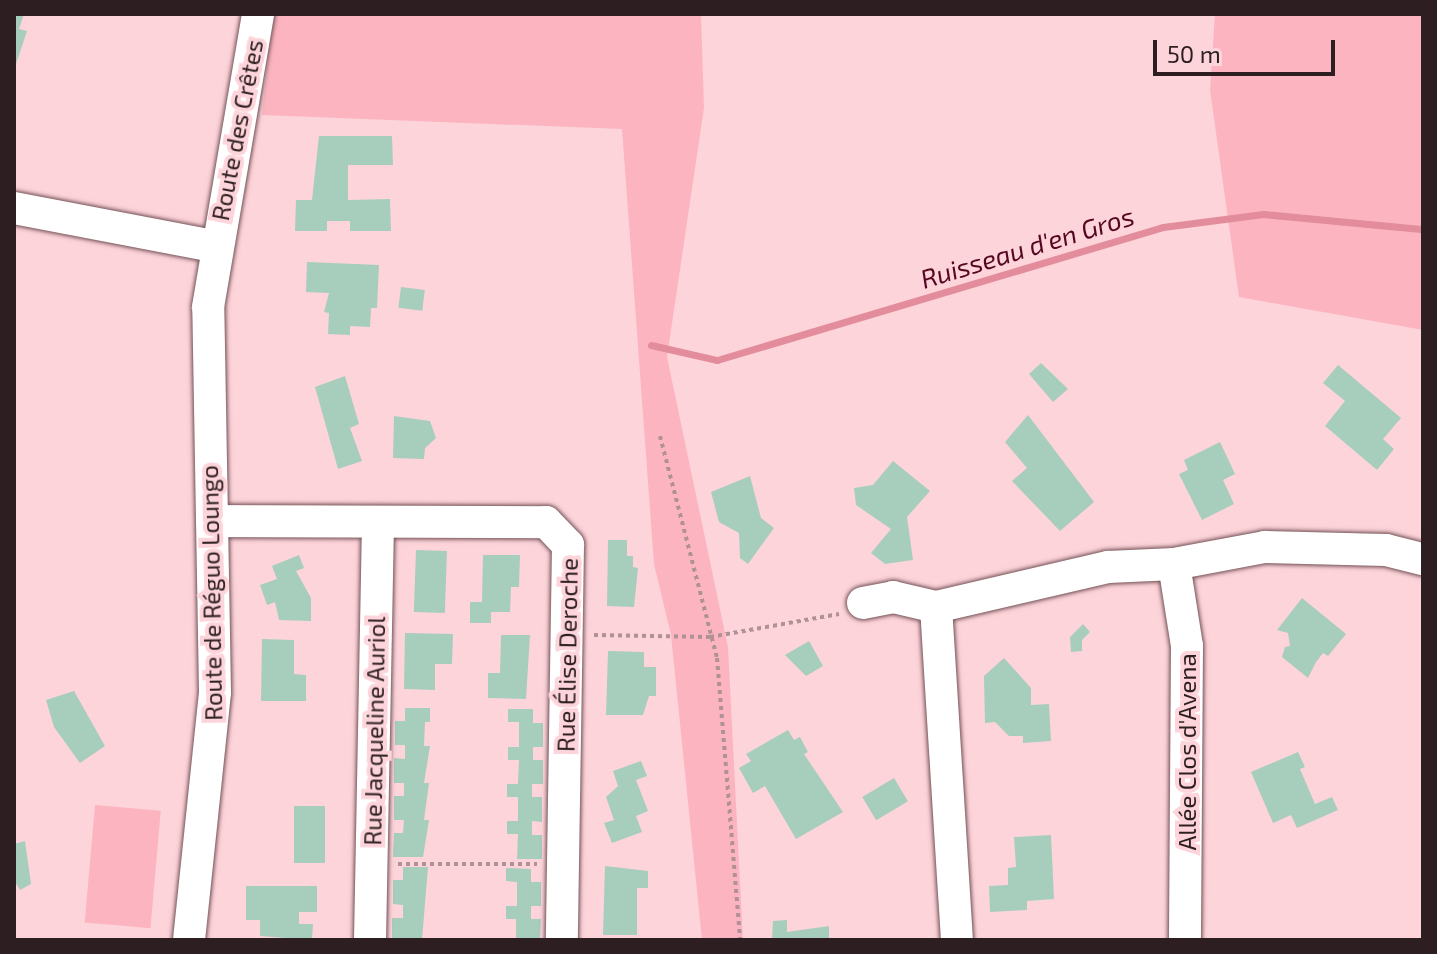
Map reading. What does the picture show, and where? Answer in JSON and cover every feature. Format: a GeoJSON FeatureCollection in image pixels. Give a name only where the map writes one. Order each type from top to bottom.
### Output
{"type":"FeatureCollection","features":[{"type":"Feature","properties":{"kind":"street","name":"Route des Crêtes"},"geometry":{"type":"LineString","coordinates":[[214,246],[258,14]]}},
{"type":"Feature","properties":{"kind":"street"},"geometry":{"type":"LineString","coordinates":[[14,208],[214,246]]}},
{"type":"Feature","properties":{"kind":"street","name":"Route de Réguo Loungo"},"geometry":{"type":"LineString","coordinates":[[189,940],[215,692],[206,358],[214,246]]}},
{"type":"Feature","properties":{"kind":"street","name":"Rue Élise Deroche"},"geometry":{"type":"LineString","coordinates":[[212,521],[546,522],[568,545],[562,940]]}},
{"type":"Feature","properties":{"kind":"street","name":"Rue Jacqueline Auriol"},"geometry":{"type":"LineString","coordinates":[[370,940],[378,522]]}},
{"type":"Feature","properties":{"kind":"street"},"geometry":{"type":"LineString","coordinates":[[863,603],[893,597],[936,607],[1108,567],[1174,564],[1220,553],[1309,545],[1386,550],[1423,559]]}},
{"type":"Feature","properties":{"kind":"street","name":"Allée Clos d'Avena"},"geometry":{"type":"LineString","coordinates":[[1174,564],[1187,646],[1185,940]]}},
{"type":"Feature","properties":{"kind":"street"},"geometry":{"type":"LineString","coordinates":[[936,607],[957,940]]}},
{"type":"Feature","properties":{"kind":"path"},"geometry":{"type":"LineString","coordinates":[[660,436],[717,658],[740,940]]}},
{"type":"Feature","properties":{"kind":"path"},"geometry":{"type":"LineString","coordinates":[[567,635],[710,637],[835,615],[863,603]]}},
{"type":"Feature","properties":{"kind":"path"},"geometry":{"type":"LineString","coordinates":[[371,864],[563,864]]}},
{"type":"Feature","properties":{"kind":"shaded area"},"geometry":{"type":"Polygon","coordinates":[[[273,14],[701,14],[704,108],[667,357],[728,647],[743,940],[702,940],[671,635],[654,564],[622,129],[262,115],[273,14]]]}},
{"type":"Feature","properties":{"kind":"shaded area"},"geometry":{"type":"Polygon","coordinates":[[[1215,14],[1423,14],[1423,330],[1239,297],[1210,90],[1215,14]]]}},
{"type":"Feature","properties":{"kind":"shaded area"},"geometry":{"type":"Polygon","coordinates":[[[95,805],[161,811],[150,928],[85,923],[95,805]]]}},
{"type":"Feature","properties":{"kind":"building"},"geometry":{"type":"Polygon","coordinates":[[[14,14],[24,14],[19,29],[27,31],[15,67],[14,14]]]}},
{"type":"Feature","properties":{"kind":"building"},"geometry":{"type":"Polygon","coordinates":[[[319,136],[392,136],[393,165],[348,165],[348,200],[390,199],[391,231],[350,231],[350,221],[327,221],[327,231],[295,231],[296,200],[312,200],[319,136]]]}},
{"type":"Feature","properties":{"kind":"building"},"geometry":{"type":"Polygon","coordinates":[[[307,262],[379,265],[377,308],[371,308],[370,327],[350,326],[350,335],[328,334],[329,313],[324,312],[329,293],[306,292],[307,262]]]}},
{"type":"Feature","properties":{"kind":"building"},"geometry":{"type":"Polygon","coordinates":[[[401,287],[425,290],[422,311],[398,308],[401,287]]]}},
{"type":"Feature","properties":{"kind":"building"},"geometry":{"type":"Polygon","coordinates":[[[1041,363],[1068,389],[1053,402],[1029,374],[1041,363]]]}},
{"type":"Feature","properties":{"kind":"building"},"geometry":{"type":"Polygon","coordinates":[[[1338,365],[1401,418],[1383,439],[1394,449],[1377,470],[1325,426],[1345,401],[1323,383],[1338,365]]]}},
{"type":"Feature","properties":{"kind":"building"},"geometry":{"type":"Polygon","coordinates":[[[345,376],[359,424],[350,428],[362,461],[338,469],[315,387],[345,376]]]}},
{"type":"Feature","properties":{"kind":"building"},"geometry":{"type":"Polygon","coordinates":[[[1028,415],[1094,502],[1060,531],[1012,481],[1027,468],[1005,442],[1028,415]]]}},
{"type":"Feature","properties":{"kind":"building"},"geometry":{"type":"Polygon","coordinates":[[[394,416],[430,421],[436,438],[425,448],[424,459],[393,458],[394,416]]]}},
{"type":"Feature","properties":{"kind":"building"},"geometry":{"type":"Polygon","coordinates":[[[1220,442],[1235,474],[1223,480],[1234,504],[1202,520],[1179,474],[1188,470],[1184,460],[1220,442]]]}},
{"type":"Feature","properties":{"kind":"building"},"geometry":{"type":"Polygon","coordinates":[[[893,461],[930,491],[907,517],[913,560],[885,564],[871,553],[891,529],[856,505],[854,488],[873,485],[893,461]]]}},
{"type":"Feature","properties":{"kind":"building"},"geometry":{"type":"Polygon","coordinates":[[[750,476],[761,518],[774,528],[748,564],[740,558],[739,533],[719,522],[711,492],[750,476]]]}},
{"type":"Feature","properties":{"kind":"building"},"geometry":{"type":"Polygon","coordinates":[[[608,540],[627,540],[627,556],[633,556],[633,567],[638,568],[634,607],[607,606],[608,540]]]}},
{"type":"Feature","properties":{"kind":"building"},"geometry":{"type":"Polygon","coordinates":[[[416,550],[447,551],[445,613],[414,612],[416,550]]]}},
{"type":"Feature","properties":{"kind":"building"},"geometry":{"type":"Polygon","coordinates":[[[299,555],[304,568],[296,571],[311,598],[311,621],[279,620],[275,602],[267,605],[260,585],[277,579],[272,566],[299,555]]]}},
{"type":"Feature","properties":{"kind":"building"},"geometry":{"type":"Polygon","coordinates":[[[483,555],[520,555],[519,587],[511,587],[510,612],[491,612],[491,623],[470,623],[470,602],[482,602],[483,555]]]}},
{"type":"Feature","properties":{"kind":"building"},"geometry":{"type":"Polygon","coordinates":[[[1302,598],[1346,634],[1328,656],[1323,653],[1308,678],[1282,657],[1285,647],[1290,646],[1288,633],[1277,630],[1302,598]]]}},
{"type":"Feature","properties":{"kind":"building"},"geometry":{"type":"Polygon","coordinates":[[[1083,624],[1090,632],[1082,640],[1082,651],[1071,652],[1070,637],[1083,624]]]}},
{"type":"Feature","properties":{"kind":"building"},"geometry":{"type":"Polygon","coordinates":[[[405,633],[453,634],[452,664],[435,664],[435,690],[404,689],[405,633]]]}},
{"type":"Feature","properties":{"kind":"building"},"geometry":{"type":"Polygon","coordinates":[[[501,635],[530,635],[526,699],[488,698],[488,673],[500,673],[501,635]]]}},
{"type":"Feature","properties":{"kind":"building"},"geometry":{"type":"Polygon","coordinates":[[[262,639],[294,640],[294,674],[306,675],[306,701],[261,701],[262,639]]]}},
{"type":"Feature","properties":{"kind":"building"},"geometry":{"type":"Polygon","coordinates":[[[809,641],[823,666],[806,676],[785,655],[809,641]]]}},
{"type":"Feature","properties":{"kind":"building"},"geometry":{"type":"Polygon","coordinates":[[[608,651],[644,652],[644,667],[656,667],[656,696],[649,696],[643,715],[606,715],[608,651]]]}},
{"type":"Feature","properties":{"kind":"building"},"geometry":{"type":"Polygon","coordinates":[[[1004,658],[1031,688],[1031,705],[1049,704],[1051,741],[1023,743],[1023,736],[1009,736],[995,722],[985,723],[984,676],[1004,658]]]}},
{"type":"Feature","properties":{"kind":"building"},"geometry":{"type":"Polygon","coordinates":[[[74,691],[105,746],[80,763],[54,727],[46,700],[74,691]]]}},
{"type":"Feature","properties":{"kind":"building"},"geometry":{"type":"Polygon","coordinates":[[[405,708],[430,708],[430,722],[425,722],[424,746],[430,746],[424,783],[429,783],[424,820],[429,820],[423,857],[393,857],[394,833],[403,833],[404,820],[394,820],[394,796],[404,796],[404,783],[394,783],[394,758],[405,759],[405,745],[395,745],[395,721],[405,721],[405,708]]]}},
{"type":"Feature","properties":{"kind":"building"},"geometry":{"type":"Polygon","coordinates":[[[508,709],[533,709],[533,723],[543,723],[543,747],[533,747],[533,760],[543,760],[543,784],[532,784],[532,797],[542,797],[542,822],[532,821],[532,835],[542,835],[542,859],[517,859],[518,834],[507,834],[507,821],[518,821],[518,797],[507,797],[507,784],[518,784],[519,760],[508,760],[508,747],[519,747],[519,722],[508,722],[508,709]]]}},
{"type":"Feature","properties":{"kind":"building"},"geometry":{"type":"Polygon","coordinates":[[[788,730],[794,740],[800,737],[808,752],[804,754],[843,812],[796,839],[765,786],[753,793],[739,768],[751,761],[746,754],[788,730]]]}},
{"type":"Feature","properties":{"kind":"building"},"geometry":{"type":"Polygon","coordinates":[[[1298,752],[1305,767],[1300,769],[1315,804],[1332,797],[1338,810],[1297,828],[1291,815],[1273,823],[1251,772],[1298,752]]]}},
{"type":"Feature","properties":{"kind":"building"},"geometry":{"type":"Polygon","coordinates":[[[641,761],[647,776],[636,780],[648,811],[636,816],[642,832],[612,843],[604,823],[614,820],[606,797],[618,786],[613,771],[641,761]]]}},
{"type":"Feature","properties":{"kind":"building"},"geometry":{"type":"Polygon","coordinates":[[[894,778],[908,801],[876,820],[862,797],[894,778]]]}},
{"type":"Feature","properties":{"kind":"building"},"geometry":{"type":"Polygon","coordinates":[[[294,806],[325,806],[325,863],[294,863],[294,806]]]}},
{"type":"Feature","properties":{"kind":"building"},"geometry":{"type":"Polygon","coordinates":[[[1051,835],[1054,899],[1027,901],[1027,910],[990,912],[989,886],[1008,885],[1008,868],[1016,867],[1014,837],[1051,835]]]}},
{"type":"Feature","properties":{"kind":"building"},"geometry":{"type":"Polygon","coordinates":[[[25,841],[31,884],[20,890],[15,882],[14,844],[25,841]]]}},
{"type":"Feature","properties":{"kind":"building"},"geometry":{"type":"Polygon","coordinates":[[[605,866],[648,871],[648,888],[637,888],[637,935],[603,935],[605,866]]]}},
{"type":"Feature","properties":{"kind":"building"},"geometry":{"type":"Polygon","coordinates":[[[403,867],[428,867],[422,940],[392,940],[392,918],[403,918],[403,905],[393,904],[393,880],[403,880],[403,867]]]}},
{"type":"Feature","properties":{"kind":"building"},"geometry":{"type":"Polygon","coordinates":[[[506,868],[531,869],[531,882],[541,882],[541,906],[531,906],[531,919],[541,919],[540,940],[516,940],[516,919],[506,919],[506,906],[517,906],[517,882],[506,881],[506,868]]]}},
{"type":"Feature","properties":{"kind":"building"},"geometry":{"type":"Polygon","coordinates":[[[246,886],[317,886],[317,912],[299,912],[299,924],[313,924],[312,940],[260,936],[260,920],[246,920],[246,886]]]}},
{"type":"Feature","properties":{"kind":"building"},"geometry":{"type":"Polygon","coordinates":[[[787,920],[787,932],[829,926],[829,940],[772,940],[773,921],[787,920]]]}},
{"type":"Feature","properties":{"kind":"waterway","name":"Ruisseau d'en Gros"},"geometry":{"type":"LineString","coordinates":[[651,345],[717,360],[1163,227],[1263,214],[1423,229]]}}]}
